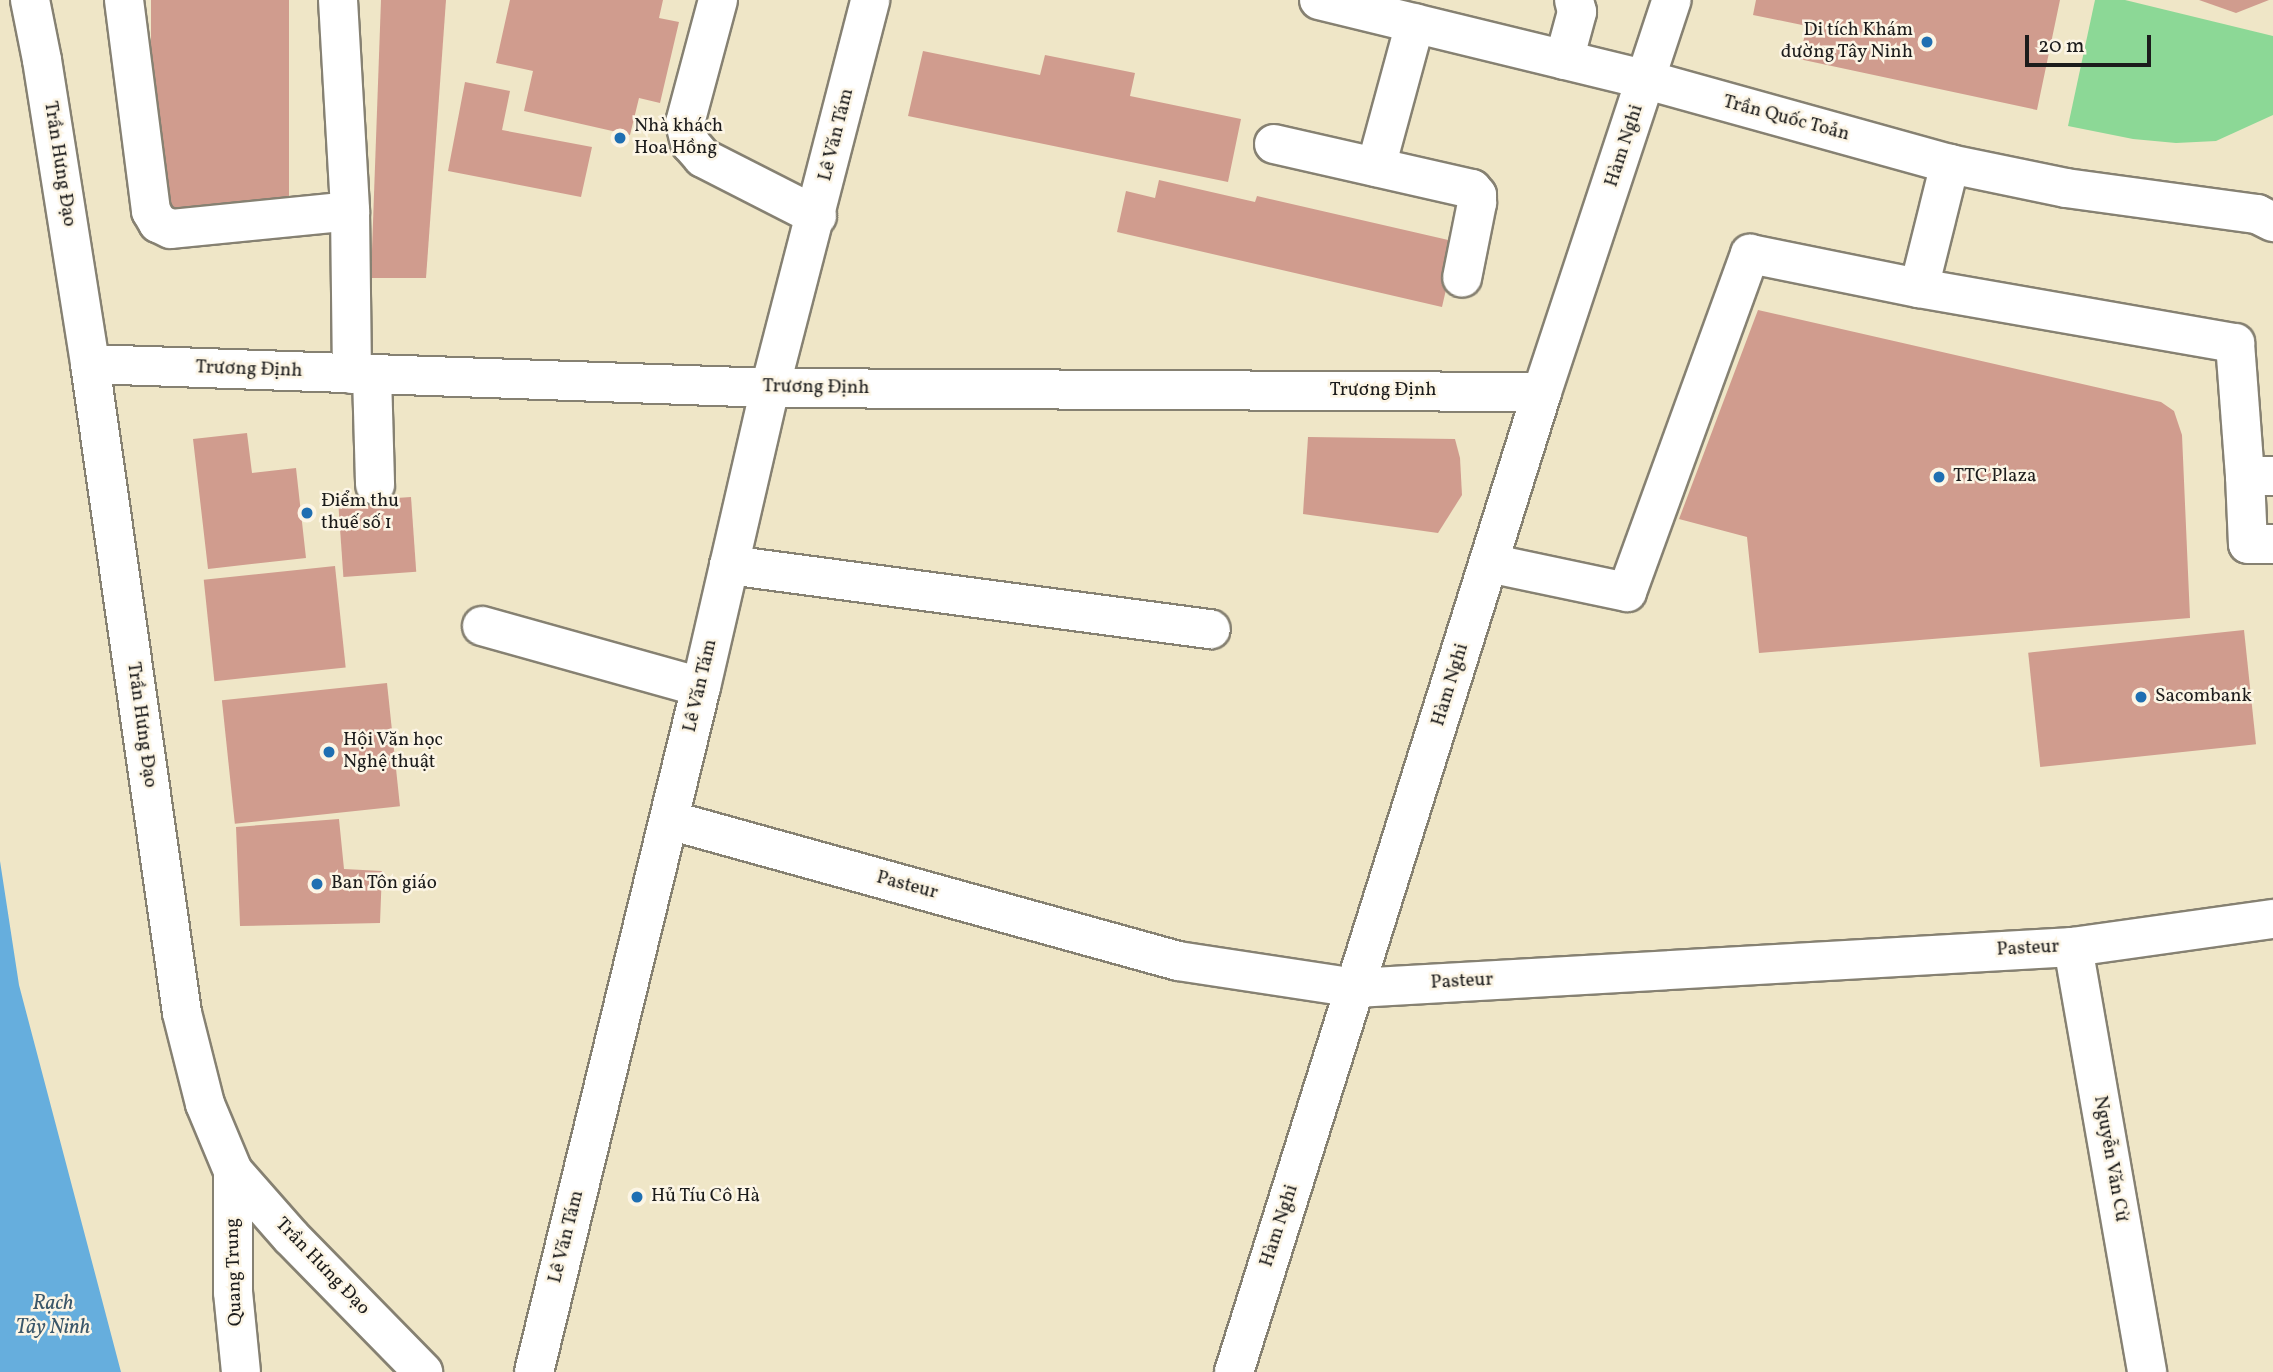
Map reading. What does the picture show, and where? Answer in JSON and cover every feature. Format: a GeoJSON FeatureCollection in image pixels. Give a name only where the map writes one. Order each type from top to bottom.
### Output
{"type":"FeatureCollection","features":[{"type":"Feature","properties":{"kind":"street","name":"Trần Hưng Đạo"},"geometry":{"type":"LineString","coordinates":[[30,0],[43,60],[90,364],[182,1013],[205,1104],[233,1171],[291,1237],[423,1372]]}},
{"type":"Feature","properties":{"kind":"street"},"geometry":{"type":"LineString","coordinates":[[124,0],[152,211],[158,223],[171,229],[350,211]]}},
{"type":"Feature","properties":{"kind":"street"},"geometry":{"type":"LineString","coordinates":[[338,0],[362,374],[375,485]]}},
{"type":"Feature","properties":{"kind":"street"},"geometry":{"type":"LineString","coordinates":[[718,0],[685,123],[690,143],[703,158],[817,216]]}},
{"type":"Feature","properties":{"kind":"street","name":"Lê Văn Tám"},"geometry":{"type":"LineString","coordinates":[[534,1372],[771,388],[870,0]]}},
{"type":"Feature","properties":{"kind":"street","name":"Trần Quốc Toản"},"geometry":{"type":"LineString","coordinates":[[1319,0],[1647,80],[1950,164],[2066,188],[2268,214]]}},
{"type":"Feature","properties":{"kind":"street"},"geometry":{"type":"LineString","coordinates":[[1564,60],[1577,12],[1574,0]]}},
{"type":"Feature","properties":{"kind":"street","name":"Hàm Nghi"},"geometry":{"type":"LineString","coordinates":[[1234,1372],[1542,392],[1672,0]]}},
{"type":"Feature","properties":{"kind":"street"},"geometry":{"type":"LineString","coordinates":[[1377,167],[1415,23]]}},
{"type":"Feature","properties":{"kind":"street"},"geometry":{"type":"LineString","coordinates":[[1274,144],[1472,189],[1477,195],[1461,278]]}},
{"type":"Feature","properties":{"kind":"street"},"geometry":{"type":"LineString","coordinates":[[1919,288],[1950,164]]}},
{"type":"Feature","properties":{"kind":"street"},"geometry":{"type":"LineString","coordinates":[[1489,563],[1627,592],[1750,254],[1919,288],[2235,343],[2259,476],[2248,544],[2273,544]]}},
{"type":"Feature","properties":{"kind":"street","name":"Trương Định"},"geometry":{"type":"LineString","coordinates":[[90,364],[771,388],[1542,392]]}},
{"type":"Feature","properties":{"kind":"street"},"geometry":{"type":"LineString","coordinates":[[729,565],[1211,629]]}},
{"type":"Feature","properties":{"kind":"street"},"geometry":{"type":"LineString","coordinates":[[482,626],[701,687]]}},
{"type":"Feature","properties":{"kind":"street","name":"Pasteur"},"geometry":{"type":"LineString","coordinates":[[669,820],[1178,961],[1356,988],[2073,947],[2273,919]]}},
{"type":"Feature","properties":{"kind":"street","name":"Nguyễn Văn Cừ"},"geometry":{"type":"LineString","coordinates":[[2073,947],[2147,1372]]}},
{"type":"Feature","properties":{"kind":"street","name":"Quang Trung"},"geometry":{"type":"LineString","coordinates":[[233,1171],[233,1292],[241,1372]]}},
{"type":"Feature","properties":{"kind":"green space"},"geometry":{"type":"Polygon","coordinates":[[[2095,0],[2125,0],[2273,36],[2273,115],[2216,141],[2176,143],[2133,139],[2068,126],[2095,0]]]}},
{"type":"Feature","properties":{"kind":"water","name":"Rạch Tây Ninh"},"geometry":{"type":"Polygon","coordinates":[[[0,861],[19,985],[121,1372],[0,1372],[0,861]]]}},
{"type":"Feature","properties":{"kind":"building"},"geometry":{"type":"Polygon","coordinates":[[[151,0],[289,0],[289,214],[151,214],[151,0]]]}},
{"type":"Feature","properties":{"kind":"building"},"geometry":{"type":"Polygon","coordinates":[[[381,0],[446,0],[426,278],[371,278],[381,0]]]}},
{"type":"Feature","properties":{"kind":"building"},"geometry":{"type":"Polygon","coordinates":[[[510,0],[663,0],[659,18],[679,22],[660,103],[639,98],[630,135],[524,111],[533,71],[496,63],[510,0]]]}},
{"type":"Feature","properties":{"kind":"building","name":"Di tích Khám đường Tây Ninh"},"geometry":{"type":"Polygon","coordinates":[[[1756,0],[2060,0],[2037,110],[1799,59],[1807,26],[1753,15],[1756,0]]]}},
{"type":"Feature","properties":{"kind":"building"},"geometry":{"type":"Polygon","coordinates":[[[2199,0],[2269,0],[2236,13],[2199,0]]]}},
{"type":"Feature","properties":{"kind":"building"},"geometry":{"type":"Polygon","coordinates":[[[923,51],[1040,75],[1045,55],[1135,73],[1130,96],[1241,119],[1228,182],[908,116],[923,51]]]}},
{"type":"Feature","properties":{"kind":"building"},"geometry":{"type":"Polygon","coordinates":[[[465,82],[510,91],[502,130],[592,147],[581,197],[448,171],[465,82]]]}},
{"type":"Feature","properties":{"kind":"building"},"geometry":{"type":"Polygon","coordinates":[[[1159,180],[1255,202],[1257,196],[1457,242],[1442,307],[1117,232],[1126,191],[1155,198],[1159,180]]]}},
{"type":"Feature","properties":{"kind":"building","name":"TTC Plaza"},"geometry":{"type":"Polygon","coordinates":[[[1758,310],[2161,402],[2174,411],[2182,435],[2190,618],[1759,653],[1747,537],[1679,519],[1758,310]]]}},
{"type":"Feature","properties":{"kind":"building"},"geometry":{"type":"Polygon","coordinates":[[[247,433],[252,473],[296,468],[306,558],[208,569],[193,439],[247,433]]]}},
{"type":"Feature","properties":{"kind":"building"},"geometry":{"type":"Polygon","coordinates":[[[1308,437],[1455,439],[1460,458],[1462,495],[1438,533],[1303,514],[1308,437]]]}},
{"type":"Feature","properties":{"kind":"building"},"geometry":{"type":"Polygon","coordinates":[[[411,497],[416,572],[343,577],[338,502],[411,497]]]}},
{"type":"Feature","properties":{"kind":"building"},"geometry":{"type":"Polygon","coordinates":[[[335,566],[346,667],[214,681],[204,580],[335,566]]]}},
{"type":"Feature","properties":{"kind":"building","name":"Sacombank"},"geometry":{"type":"Polygon","coordinates":[[[2244,630],[2256,744],[2040,767],[2028,653],[2244,630]]]}},
{"type":"Feature","properties":{"kind":"building","name":"Hội Văn học Nghệ thuật"},"geometry":{"type":"Polygon","coordinates":[[[387,683],[400,806],[235,824],[222,700],[387,683]]]}},
{"type":"Feature","properties":{"kind":"building"},"geometry":{"type":"Polygon","coordinates":[[[339,819],[344,869],[382,871],[380,923],[240,926],[236,827],[339,819]]]}},
{"type":"Feature","properties":{"kind":"place","name":"Di tích Khám đường Tây Ninh"},"geometry":{"type":"Point","coordinates":[1927,42]}},
{"type":"Feature","properties":{"kind":"place","name":"Nhà khách Hoa Hồng"},"geometry":{"type":"Point","coordinates":[620,138]}},
{"type":"Feature","properties":{"kind":"place","name":"TTC Plaza"},"geometry":{"type":"Point","coordinates":[1939,477]}},
{"type":"Feature","properties":{"kind":"place","name":"Điểm thu thuế số 1"},"geometry":{"type":"Point","coordinates":[307,513]}},
{"type":"Feature","properties":{"kind":"place","name":"Sacombank"},"geometry":{"type":"Point","coordinates":[2141,697]}},
{"type":"Feature","properties":{"kind":"place","name":"Hội Văn học Nghệ thuật"},"geometry":{"type":"Point","coordinates":[329,752]}},
{"type":"Feature","properties":{"kind":"place","name":"Ban Tôn giáo"},"geometry":{"type":"Point","coordinates":[317,884]}},
{"type":"Feature","properties":{"kind":"place","name":"Hủ Tíu Cô Hà"},"geometry":{"type":"Point","coordinates":[637,1197]}}]}
